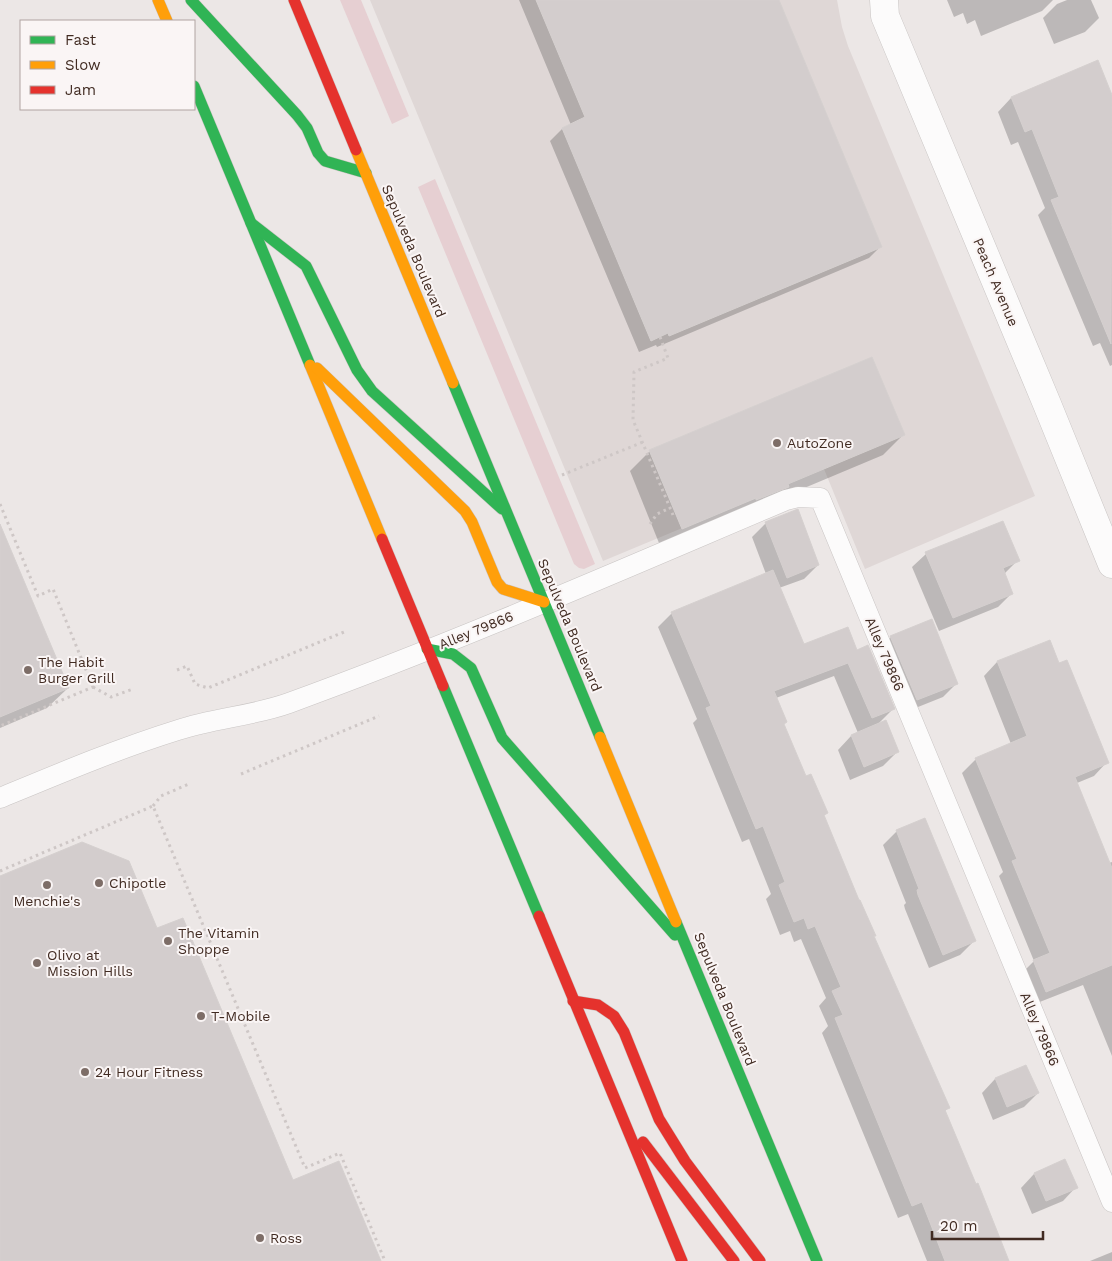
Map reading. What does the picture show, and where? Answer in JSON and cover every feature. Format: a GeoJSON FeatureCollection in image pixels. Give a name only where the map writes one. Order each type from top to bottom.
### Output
{"type":"FeatureCollection","features":[{"type":"Feature","properties":{"kind":"main road"},"geometry":{"type":"LineString","coordinates":[[158,0],[167,20]]}},
{"type":"Feature","properties":{"kind":"main road"},"geometry":{"type":"LineString","coordinates":[[191,0],[297,115],[307,128],[318,153],[325,161],[366,173]]}},
{"type":"Feature","properties":{"kind":"main road","name":"Sepulveda Boulevard"},"geometry":{"type":"LineString","coordinates":[[294,0],[817,1261]]}},
{"type":"Feature","properties":{"kind":"main road"},"geometry":{"type":"LineString","coordinates":[[195,88],[682,1261]]}},
{"type":"Feature","properties":{"kind":"main road"},"geometry":{"type":"LineString","coordinates":[[250,222],[306,266],[357,370],[372,391],[508,514]]}},
{"type":"Feature","properties":{"kind":"main road"},"geometry":{"type":"LineString","coordinates":[[308,360],[465,511],[472,522],[497,582],[503,589],[544,602]]}},
{"type":"Feature","properties":{"kind":"main road"},"geometry":{"type":"LineString","coordinates":[[427,650],[453,654],[472,668],[502,738],[689,951]]}},
{"type":"Feature","properties":{"kind":"main road"},"geometry":{"type":"LineString","coordinates":[[573,1001],[598,1005],[614,1016],[624,1032],[659,1119],[684,1161],[760,1261]]}},
{"type":"Feature","properties":{"kind":"main road"},"geometry":{"type":"LineString","coordinates":[[619,1111],[734,1261]]}},
{"type":"Feature","properties":{"kind":"street","name":"Peach Avenue"},"geometry":{"type":"LineString","coordinates":[[884,0],[885,16],[1112,564]]}},
{"type":"Feature","properties":{"kind":"lane","name":"Alley 79866"},"geometry":{"type":"LineString","coordinates":[[0,798],[132,745],[180,729],[286,704],[427,650],[786,500],[798,497],[820,498],[1112,1202]]}},
{"type":"Feature","properties":{"kind":"path"},"geometry":{"type":"LineString","coordinates":[[660,337],[668,358],[634,372],[633,420],[676,523]]}},
{"type":"Feature","properties":{"kind":"path"},"geometry":{"type":"LineString","coordinates":[[562,475],[642,442]]}},
{"type":"Feature","properties":{"kind":"path"},"geometry":{"type":"LineString","coordinates":[[0,504],[38,596],[52,590],[93,687],[111,697],[132,689]]}},
{"type":"Feature","properties":{"kind":"path"},"geometry":{"type":"LineString","coordinates":[[177,670],[187,666],[195,684],[208,688],[344,632]]}},
{"type":"Feature","properties":{"kind":"path"},"geometry":{"type":"LineString","coordinates":[[0,726],[93,687]]}},
{"type":"Feature","properties":{"kind":"path"},"geometry":{"type":"LineString","coordinates":[[241,774],[379,716]]}},
{"type":"Feature","properties":{"kind":"path"},"geometry":{"type":"LineString","coordinates":[[0,871],[153,806],[161,796],[191,784]]}},
{"type":"Feature","properties":{"kind":"path"},"geometry":{"type":"LineString","coordinates":[[153,806],[305,1168],[340,1154],[385,1261]]}},
{"type":"Feature","properties":{"kind":"shaded area"},"geometry":{"type":"Polygon","coordinates":[[[340,0],[361,0],[409,116],[392,124],[340,0]]]}},
{"type":"Feature","properties":{"kind":"shaded area"},"geometry":{"type":"Polygon","coordinates":[[[370,0],[837,0],[848,46],[1035,496],[865,569],[824,469],[603,561],[370,0]]]}},
{"type":"Feature","properties":{"kind":"shaded area"},"geometry":{"type":"Polygon","coordinates":[[[435,179],[595,564],[584,569],[574,564],[418,187],[435,179]]]}},
{"type":"Feature","properties":{"kind":"building"},"geometry":{"type":"Polygon","coordinates":[[[536,0],[779,0],[882,247],[669,336],[668,333],[651,341],[562,128],[585,117],[536,0]]]}},
{"type":"Feature","properties":{"kind":"building"},"geometry":{"type":"Polygon","coordinates":[[[1098,60],[1112,95],[1111,344],[1051,200],[1059,197],[1032,129],[1025,132],[1011,97],[1098,60]]]}},
{"type":"Feature","properties":{"kind":"building","name":"AutoZone"},"geometry":{"type":"Polygon","coordinates":[[[872,357],[905,435],[788,484],[789,487],[756,500],[756,498],[682,529],[649,450],[872,357]]]}},
{"type":"Feature","properties":{"kind":"building"},"geometry":{"type":"Polygon","coordinates":[[[798,509],[819,565],[787,578],[765,522],[798,509]]]}},
{"type":"Feature","properties":{"kind":"building"},"geometry":{"type":"Polygon","coordinates":[[[1003,521],[1020,561],[1003,568],[1013,594],[953,618],[925,552],[1003,521]]]}},
{"type":"Feature","properties":{"kind":"building"},"geometry":{"type":"Polygon","coordinates":[[[0,524],[69,688],[0,717],[0,524]]]}},
{"type":"Feature","properties":{"kind":"building"},"geometry":{"type":"Polygon","coordinates":[[[773,570],[804,644],[848,627],[857,650],[868,645],[895,709],[872,718],[848,663],[774,691],[787,722],[784,724],[806,776],[811,774],[828,813],[824,815],[859,900],[950,1108],[945,1110],[976,1184],[978,1183],[1009,1261],[945,1261],[922,1202],[912,1206],[835,1018],[843,1015],[832,991],[841,987],[815,926],[808,929],[804,918],[794,922],[779,885],[785,882],[763,826],[756,829],[706,708],[711,706],[671,612],[773,570]]]}},
{"type":"Feature","properties":{"kind":"building"},"geometry":{"type":"Polygon","coordinates":[[[932,619],[958,684],[917,700],[890,636],[932,619]]]}},
{"type":"Feature","properties":{"kind":"building"},"geometry":{"type":"Polygon","coordinates":[[[1050,640],[1059,663],[1067,660],[1109,763],[1075,777],[1112,868],[1112,965],[1046,992],[1033,960],[1050,953],[1012,861],[1017,859],[975,758],[1027,736],[997,661],[1050,640]]]}},
{"type":"Feature","properties":{"kind":"building"},"geometry":{"type":"Polygon","coordinates":[[[886,720],[899,752],[864,767],[851,735],[886,720]]]}},
{"type":"Feature","properties":{"kind":"building"},"geometry":{"type":"Polygon","coordinates":[[[925,818],[976,941],[943,955],[918,895],[917,890],[919,889],[896,830],[925,818]]]}},
{"type":"Feature","properties":{"kind":"building"},"geometry":{"type":"Polygon","coordinates":[[[82,842],[129,861],[157,928],[183,918],[293,1180],[339,1161],[381,1261],[0,1261],[0,876],[82,842]]]}},
{"type":"Feature","properties":{"kind":"building"},"geometry":{"type":"Polygon","coordinates":[[[1026,1065],[1039,1093],[1007,1107],[995,1078],[1026,1065]]]}},
{"type":"Feature","properties":{"kind":"building"},"geometry":{"type":"Polygon","coordinates":[[[1065,1159],[1078,1188],[1046,1201],[1034,1173],[1065,1159]]]}},
{"type":"Feature","properties":{"kind":"traffic: fast"},"geometry":{"type":"LineString","coordinates":[[191,0],[297,115],[307,128],[318,153],[325,161],[366,173]]}},
{"type":"Feature","properties":{"kind":"traffic: fast"},"geometry":{"type":"LineString","coordinates":[[195,88],[310,365]]}},
{"type":"Feature","properties":{"kind":"traffic: fast"},"geometry":{"type":"LineString","coordinates":[[251,223],[306,266],[357,370],[372,391],[502,509]]}},
{"type":"Feature","properties":{"kind":"traffic: fast"},"geometry":{"type":"LineString","coordinates":[[453,383],[600,737]]}},
{"type":"Feature","properties":{"kind":"traffic: fast"},"geometry":{"type":"LineString","coordinates":[[427,649],[453,654],[471,668],[502,738],[675,935]]}},
{"type":"Feature","properties":{"kind":"traffic: fast"},"geometry":{"type":"LineString","coordinates":[[443,686],[539,916]]}},
{"type":"Feature","properties":{"kind":"traffic: fast"},"geometry":{"type":"LineString","coordinates":[[676,922],[817,1261]]}},
{"type":"Feature","properties":{"kind":"traffic: slow"},"geometry":{"type":"LineString","coordinates":[[158,0],[167,20]]}},
{"type":"Feature","properties":{"kind":"traffic: slow"},"geometry":{"type":"LineString","coordinates":[[356,150],[453,383]]}},
{"type":"Feature","properties":{"kind":"traffic: slow"},"geometry":{"type":"LineString","coordinates":[[310,365],[382,539]]}},
{"type":"Feature","properties":{"kind":"traffic: slow"},"geometry":{"type":"LineString","coordinates":[[317,368],[465,511],[472,522],[497,582],[503,589],[544,602]]}},
{"type":"Feature","properties":{"kind":"traffic: slow"},"geometry":{"type":"LineString","coordinates":[[600,737],[676,922]]}},
{"type":"Feature","properties":{"kind":"traffic: jam"},"geometry":{"type":"LineString","coordinates":[[294,0],[356,150]]}},
{"type":"Feature","properties":{"kind":"traffic: jam"},"geometry":{"type":"LineString","coordinates":[[382,539],[443,686]]}},
{"type":"Feature","properties":{"kind":"traffic: jam"},"geometry":{"type":"LineString","coordinates":[[539,916],[682,1261]]}},
{"type":"Feature","properties":{"kind":"traffic: jam"},"geometry":{"type":"LineString","coordinates":[[573,1001],[598,1005],[614,1016],[624,1032],[659,1119],[685,1161],[760,1261]]}},
{"type":"Feature","properties":{"kind":"traffic: jam"},"geometry":{"type":"LineString","coordinates":[[643,1142],[734,1261]]}},
{"type":"Feature","properties":{"kind":"place","name":"AutoZone"},"geometry":{"type":"Point","coordinates":[777,443]}},
{"type":"Feature","properties":{"kind":"place","name":"The Habit Burger Grill"},"geometry":{"type":"Point","coordinates":[28,670]}},
{"type":"Feature","properties":{"kind":"place","name":"Chipotle"},"geometry":{"type":"Point","coordinates":[99,883]}},
{"type":"Feature","properties":{"kind":"place","name":"Menchie's"},"geometry":{"type":"Point","coordinates":[47,885]}},
{"type":"Feature","properties":{"kind":"place","name":"The Vitamin Shoppe"},"geometry":{"type":"Point","coordinates":[168,941]}},
{"type":"Feature","properties":{"kind":"place","name":"Olivo at Mission Hills"},"geometry":{"type":"Point","coordinates":[37,963]}},
{"type":"Feature","properties":{"kind":"place","name":"T-Mobile"},"geometry":{"type":"Point","coordinates":[201,1016]}},
{"type":"Feature","properties":{"kind":"place","name":"24 Hour Fitness"},"geometry":{"type":"Point","coordinates":[85,1072]}},
{"type":"Feature","properties":{"kind":"place","name":"Ross"},"geometry":{"type":"Point","coordinates":[260,1238]}}]}
